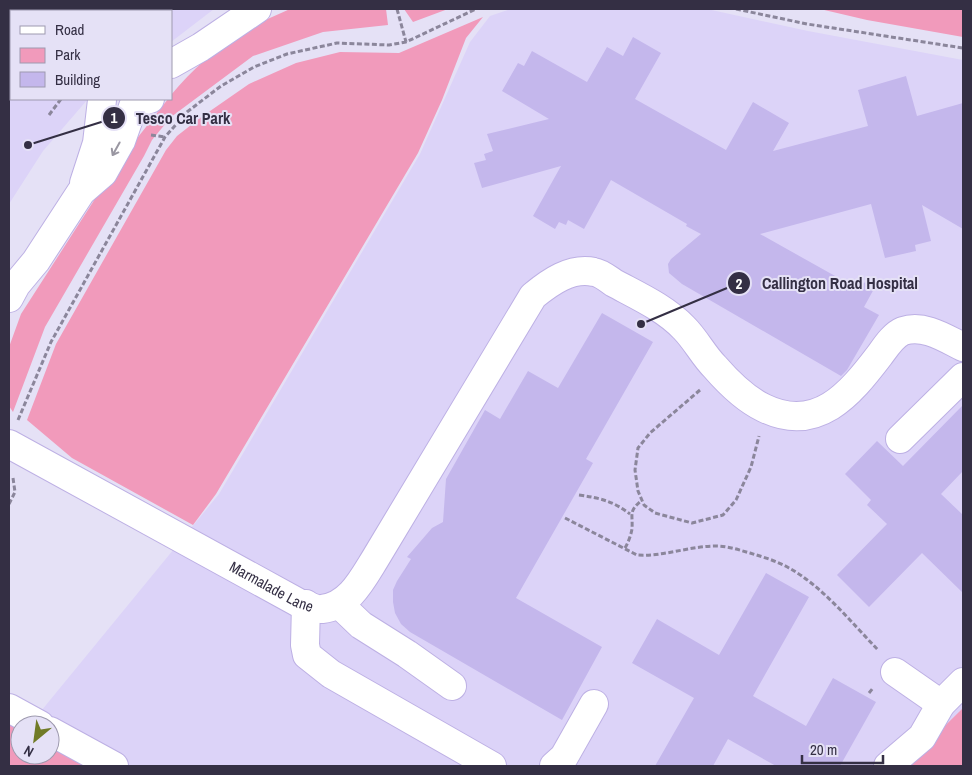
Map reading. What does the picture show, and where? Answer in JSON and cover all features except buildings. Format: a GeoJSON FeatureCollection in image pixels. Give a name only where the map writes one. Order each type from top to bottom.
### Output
{"type":"FeatureCollection","features":[{"type":"Feature","properties":{"kind":"lane"},"geometry":{"type":"LineString","coordinates":[[172,63],[201,47],[257,9]]}},
{"type":"Feature","properties":{"kind":"lane"},"geometry":{"type":"LineString","coordinates":[[172,76],[201,47]]}},
{"type":"Feature","properties":{"kind":"lane"},"geometry":{"type":"LineString","coordinates":[[82,192],[97,143],[101,100]]}},
{"type":"Feature","properties":{"kind":"lane"},"geometry":{"type":"LineString","coordinates":[[9,298],[16,285],[36,260],[82,192],[103,173],[121,141],[139,100]]}},
{"type":"Feature","properties":{"kind":"lane"},"geometry":{"type":"LineString","coordinates":[[452,686],[407,654],[361,626],[339,604],[354,591],[363,578],[533,296],[551,281],[573,272],[595,272],[655,305],[684,328],[715,367],[744,396],[763,408],[784,416],[806,416],[825,411],[845,395],[868,371],[890,342],[901,332],[916,329],[939,334],[963,347]]}},
{"type":"Feature","properties":{"kind":"lane"},"geometry":{"type":"LineString","coordinates":[[900,438],[963,377]]}},
{"type":"Feature","properties":{"kind":"lane","name":"Marmalade Lane"},"geometry":{"type":"LineString","coordinates":[[13,434],[299,603],[320,609],[339,604]]}},
{"type":"Feature","properties":{"kind":"lane"},"geometry":{"type":"LineString","coordinates":[[306,604],[305,645],[307,655],[331,674],[492,766]]}},
{"type":"Feature","properties":{"kind":"lane"},"geometry":{"type":"LineString","coordinates":[[895,672],[941,704]]}},
{"type":"Feature","properties":{"kind":"lane"},"geometry":{"type":"LineString","coordinates":[[888,766],[922,737],[941,704],[963,682]]}},
{"type":"Feature","properties":{"kind":"lane"},"geometry":{"type":"LineString","coordinates":[[554,766],[564,757],[594,704]]}},
{"type":"Feature","properties":{"kind":"lane"},"geometry":{"type":"LineString","coordinates":[[9,708],[22,715]]}},
{"type":"Feature","properties":{"kind":"lane"},"geometry":{"type":"LineString","coordinates":[[60,736],[114,766]]}},
{"type":"Feature","properties":{"kind":"path"},"geometry":{"type":"LineString","coordinates":[[397,9],[406,42]]}},
{"type":"Feature","properties":{"kind":"path"},"geometry":{"type":"LineString","coordinates":[[13,434],[51,342],[165,137],[187,112],[221,86],[254,67],[287,54],[337,44],[389,45],[406,42],[476,9]]}},
{"type":"Feature","properties":{"kind":"path"},"geometry":{"type":"LineString","coordinates":[[736,9],[807,24],[963,48]]}},
{"type":"Feature","properties":{"kind":"path"},"geometry":{"type":"LineString","coordinates":[[49,115],[60,100]]}},
{"type":"Feature","properties":{"kind":"path"},"geometry":{"type":"LineString","coordinates":[[720,372],[650,433],[638,448],[635,470],[638,491],[644,505],[655,513],[692,524],[723,515],[736,500],[751,467],[763,408]]}},
{"type":"Feature","properties":{"kind":"path"},"geometry":{"type":"LineString","coordinates":[[579,495],[601,498],[620,506],[630,514]]}},
{"type":"Feature","properties":{"kind":"path"},"geometry":{"type":"LineString","coordinates":[[625,549],[632,529],[630,514],[642,500]]}},
{"type":"Feature","properties":{"kind":"path"},"geometry":{"type":"LineString","coordinates":[[565,518],[637,556],[649,556],[672,551],[716,546],[732,548],[768,559],[789,568],[818,590],[891,662],[895,672]]}},
{"type":"Feature","properties":{"kind":"shaded area"},"geometry":{"type":"Polygon","coordinates":[[[9,9],[214,9],[172,41],[172,10],[10,10],[10,100],[87,100],[43,151],[9,204],[9,9]]]}},
{"type":"Feature","properties":{"kind":"shaded area"},"geometry":{"type":"Polygon","coordinates":[[[511,9],[707,9],[808,31],[963,60],[963,708],[904,766],[127,766],[60,729],[60,715],[38,715],[219,494],[420,154],[470,42],[490,16],[511,9]]]}},
{"type":"Feature","properties":{"kind":"green space"},"geometry":{"type":"Polygon","coordinates":[[[290,9],[386,9],[388,25],[323,32],[253,56],[171,117],[152,140],[45,327],[13,412],[9,406],[9,347],[21,314],[120,160],[167,100],[172,100],[172,94],[205,60],[244,31],[290,9]]]}},
{"type":"Feature","properties":{"kind":"green space"},"geometry":{"type":"Polygon","coordinates":[[[404,9],[448,9],[413,22],[404,9]]]}},
{"type":"Feature","properties":{"kind":"green space"},"geometry":{"type":"Polygon","coordinates":[[[820,9],[963,9],[963,37],[867,20],[820,9]]]}},
{"type":"Feature","properties":{"kind":"green space"},"geometry":{"type":"Polygon","coordinates":[[[483,17],[466,38],[442,100],[418,153],[216,494],[193,525],[72,458],[27,420],[56,344],[166,150],[177,136],[249,84],[296,63],[340,52],[399,53],[483,17]]]}},
{"type":"Feature","properties":{"kind":"green space"},"geometry":{"type":"Polygon","coordinates":[[[9,700],[36,715],[10,715],[10,765],[60,765],[60,729],[127,766],[9,766],[9,700]]]}},
{"type":"Feature","properties":{"kind":"green space"},"geometry":{"type":"Polygon","coordinates":[[[963,708],[963,766],[904,766],[963,708]]]}},
{"type":"Feature","properties":{"kind":"place","name":"Tesco Car Park"},"geometry":{"type":"Point","coordinates":[28,145]}},
{"type":"Feature","properties":{"kind":"place","name":"Callington Road Hospital"},"geometry":{"type":"Point","coordinates":[641,324]}}]}
